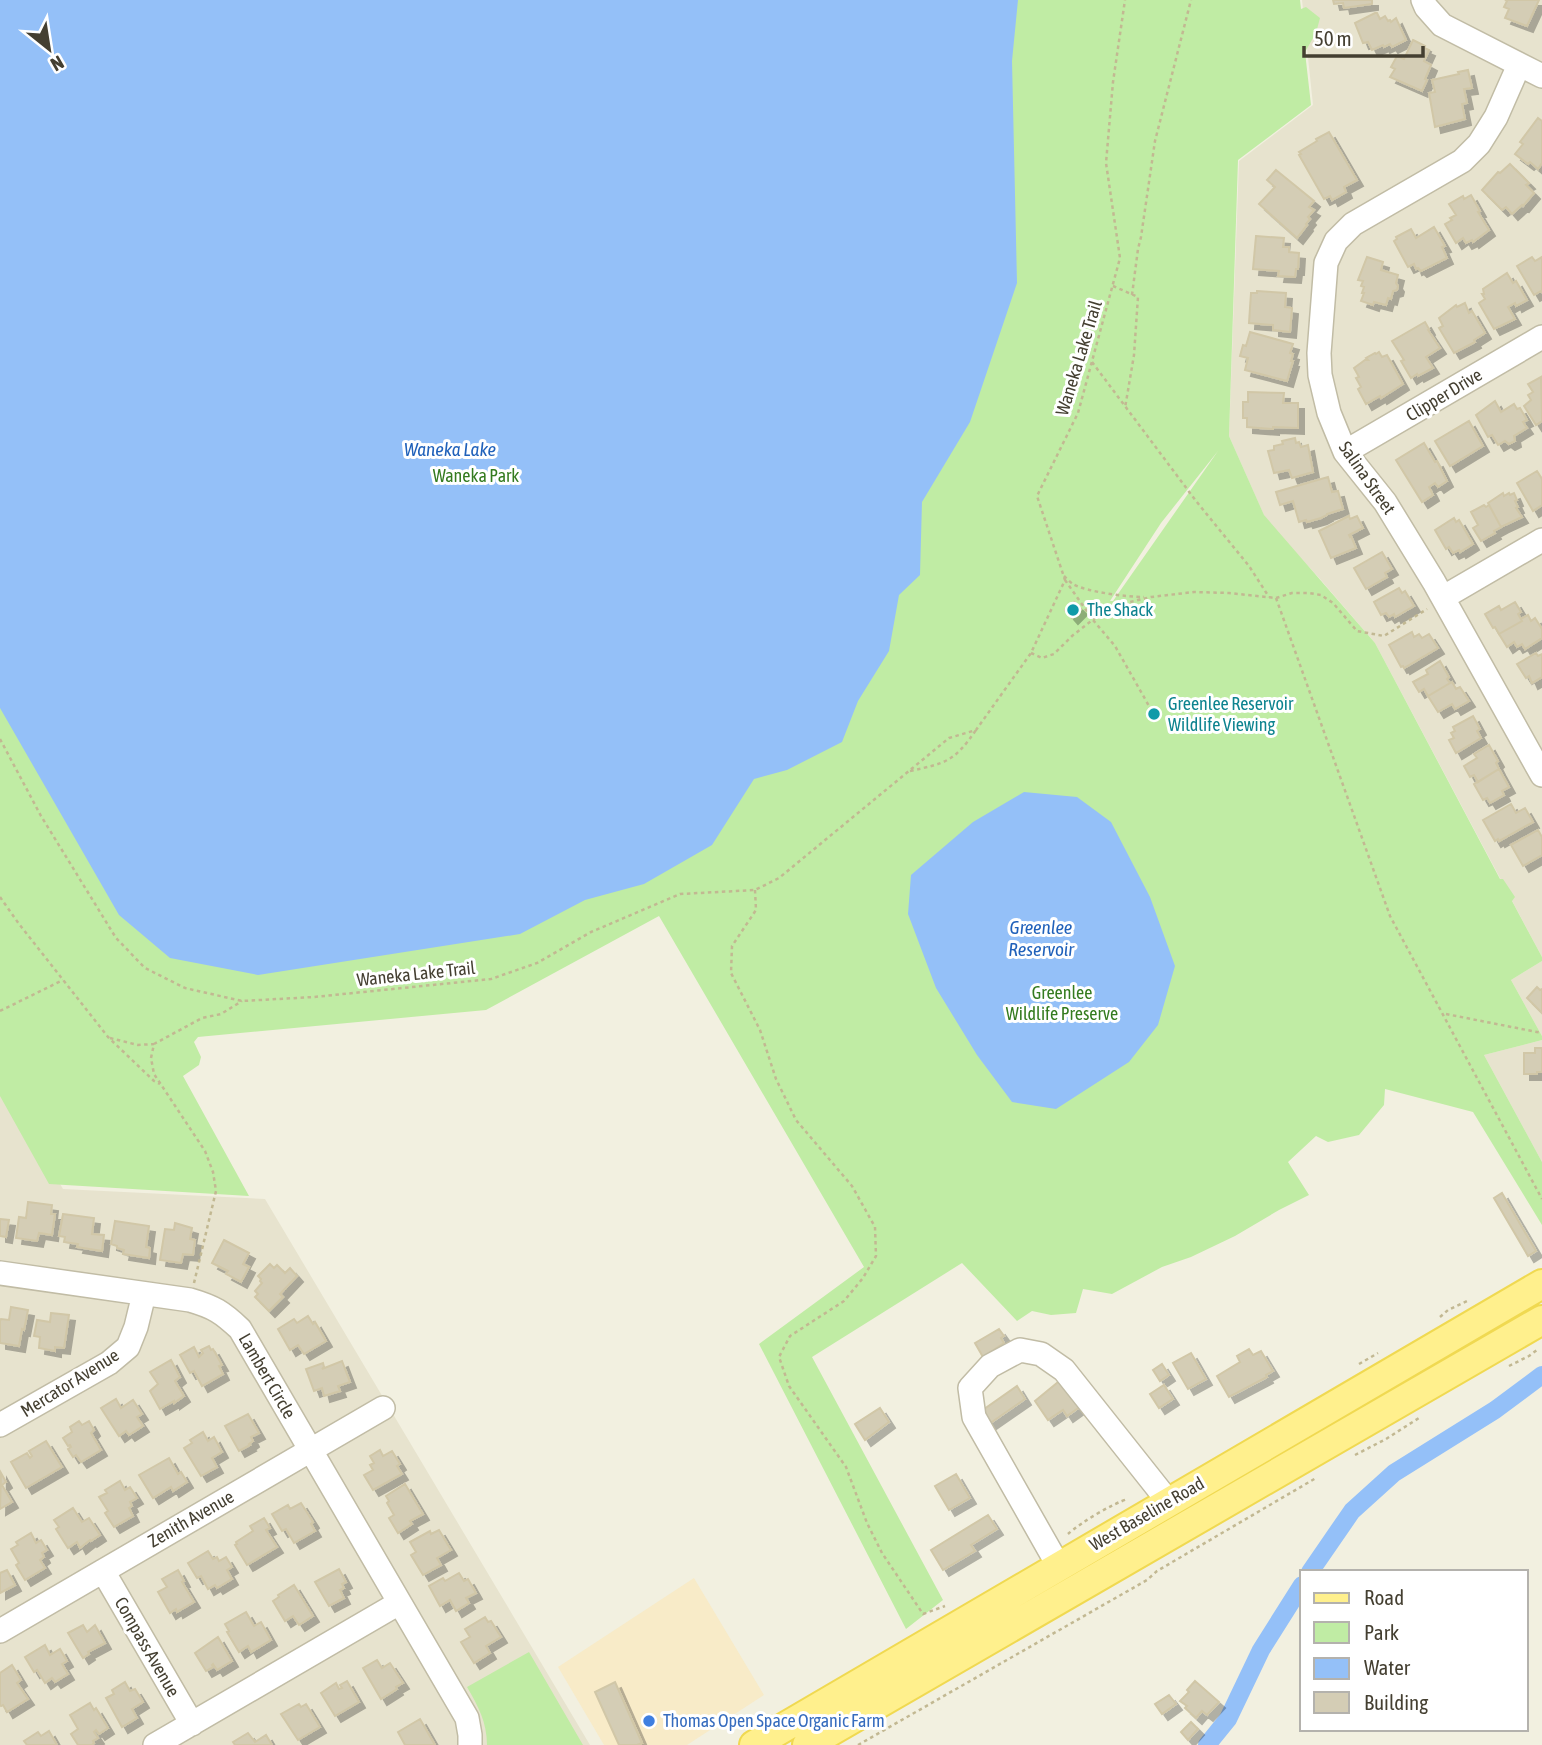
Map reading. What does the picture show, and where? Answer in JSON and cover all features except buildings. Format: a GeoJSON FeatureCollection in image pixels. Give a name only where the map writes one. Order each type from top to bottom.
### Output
{"type":"FeatureCollection","features":[{"type":"Feature","properties":{"kind":"main road","name":"West Baseline Road"},"geometry":{"type":"LineString","coordinates":[[754,1745],[1542,1284]]}},
{"type":"Feature","properties":{"kind":"main road","name":"West Baseline Road"},"geometry":{"type":"LineString","coordinates":[[807,1745],[1235,1496],[1541,1333]]}},
{"type":"Feature","properties":{"kind":"main road"},"geometry":{"type":"LineString","coordinates":[[1220,1471],[1235,1496]]}},
{"type":"Feature","properties":{"kind":"street"},"geometry":{"type":"LineString","coordinates":[[1423,0],[1443,25],[1542,76]]}},
{"type":"Feature","properties":{"kind":"street","name":"Salina Street"},"geometry":{"type":"LineString","coordinates":[[1518,65],[1496,117],[1479,144],[1462,160],[1353,224],[1336,241],[1326,263],[1319,353],[1320,375],[1329,413],[1346,452],[1385,502],[1444,597],[1542,775]]}},
{"type":"Feature","properties":{"kind":"street","name":"Clipper Drive"},"geometry":{"type":"LineString","coordinates":[[1346,452],[1542,337]]}},
{"type":"Feature","properties":{"kind":"street"},"geometry":{"type":"LineString","coordinates":[[1444,597],[1542,540]]}},
{"type":"Feature","properties":{"kind":"street","name":"Lambert Circle"},"geometry":{"type":"LineString","coordinates":[[0,1273],[190,1300],[223,1313],[240,1329],[467,1718],[470,1745]]}},
{"type":"Feature","properties":{"kind":"street","name":"Mercator Avenue"},"geometry":{"type":"LineString","coordinates":[[0,1425],[109,1363],[128,1347],[144,1294]]}},
{"type":"Feature","properties":{"kind":"street"},"geometry":{"type":"LineString","coordinates":[[1058,1565],[974,1417],[970,1388],[990,1366],[1020,1350],[1041,1354],[1064,1370],[1168,1501]]}},
{"type":"Feature","properties":{"kind":"street","name":"Zenith Avenue"},"geometry":{"type":"LineString","coordinates":[[0,1631],[383,1408]]}},
{"type":"Feature","properties":{"kind":"street","name":"Compass Avenue"},"geometry":{"type":"LineString","coordinates":[[103,1571],[192,1724]]}},
{"type":"Feature","properties":{"kind":"street"},"geometry":{"type":"LineString","coordinates":[[155,1745],[399,1604]]}},
{"type":"Feature","properties":{"kind":"path","name":"Waneka Lake Trail"},"geometry":{"type":"LineString","coordinates":[[908,771],[936,766],[947,761],[965,745],[1031,653],[1065,580],[1037,496],[1077,413],[1120,258],[1106,163],[1113,82],[1125,0]]}},
{"type":"Feature","properties":{"kind":"path"},"geometry":{"type":"LineString","coordinates":[[1132,295],[1155,141],[1191,0]]}},
{"type":"Feature","properties":{"kind":"path"},"geometry":{"type":"LineString","coordinates":[[1113,286],[1138,297],[1134,355],[1125,408]]}},
{"type":"Feature","properties":{"kind":"path"},"geometry":{"type":"LineString","coordinates":[[1092,362],[1249,566],[1270,598]]}},
{"type":"Feature","properties":{"kind":"path"},"geometry":{"type":"LineString","coordinates":[[1063,575],[1071,583],[1090,590],[1129,597],[1194,592],[1270,598],[1292,593],[1321,595],[1333,603],[1356,631],[1384,636],[1444,597]]}},
{"type":"Feature","properties":{"kind":"path"},"geometry":{"type":"LineString","coordinates":[[1065,580],[1115,646],[1153,713]]}},
{"type":"Feature","properties":{"kind":"path"},"geometry":{"type":"LineString","coordinates":[[1031,653],[1042,658],[1054,654],[1109,607],[1151,597]]}},
{"type":"Feature","properties":{"kind":"path"},"geometry":{"type":"LineString","coordinates":[[1276,598],[1390,916],[1542,1199]]}},
{"type":"Feature","properties":{"kind":"path","name":"Waneka Lake Trail"},"geometry":{"type":"LineString","coordinates":[[0,739],[41,816],[116,938],[145,968],[185,988],[242,1001],[314,997],[491,979],[537,963],[591,932],[680,894],[755,890],[779,878],[949,738],[976,730]]}},
{"type":"Feature","properties":{"kind":"path"},"geometry":{"type":"LineString","coordinates":[[755,890],[756,910],[732,946],[731,973],[760,1030],[776,1079],[796,1120],[852,1186],[875,1227],[876,1237],[876,1256],[863,1278],[844,1301],[790,1336],[779,1357],[789,1386],[846,1467],[867,1523],[882,1553],[923,1614]]}},
{"type":"Feature","properties":{"kind":"path"},"geometry":{"type":"LineString","coordinates":[[0,898],[108,1037],[154,1081],[163,1086]]}},
{"type":"Feature","properties":{"kind":"path"},"geometry":{"type":"LineString","coordinates":[[0,1011],[63,980]]}},
{"type":"Feature","properties":{"kind":"path"},"geometry":{"type":"LineString","coordinates":[[108,1037],[124,1043],[154,1044],[201,1018],[221,1014],[242,1001]]}},
{"type":"Feature","properties":{"kind":"path"},"geometry":{"type":"LineString","coordinates":[[1444,1014],[1542,1033]]}},
{"type":"Feature","properties":{"kind":"path"},"geometry":{"type":"LineString","coordinates":[[154,1044],[151,1058],[154,1074],[205,1151],[213,1172],[216,1191],[190,1300]]}},
{"type":"Feature","properties":{"kind":"path"},"geometry":{"type":"LineString","coordinates":[[1500,1371],[1529,1356],[1541,1333]]}},
{"type":"Feature","properties":{"kind":"path"},"geometry":{"type":"LineString","coordinates":[[1350,1457],[1386,1439],[1423,1414]]}},
{"type":"Feature","properties":{"kind":"path"},"geometry":{"type":"LineString","coordinates":[[858,1745],[1147,1580],[1157,1571],[1319,1476]]}},
{"type":"Feature","properties":{"kind":"shaded area"},"geometry":{"type":"Polygon","coordinates":[[[1302,0],[1542,0],[1542,957],[1375,643],[1266,520],[1229,436],[1239,161],[1313,105],[1302,0]]]}},
{"type":"Feature","properties":{"kind":"shaded area"},"geometry":{"type":"Polygon","coordinates":[[[1542,961],[1542,1036],[1511,980],[1542,961]]]}},
{"type":"Feature","properties":{"kind":"shaded area"},"geometry":{"type":"Polygon","coordinates":[[[1542,1040],[1542,1162],[1484,1055],[1542,1040]]]}},
{"type":"Feature","properties":{"kind":"shaded area"},"geometry":{"type":"Polygon","coordinates":[[[0,1082],[63,1189],[265,1199],[590,1745],[0,1745],[0,1082]]]}},
{"type":"Feature","properties":{"kind":"shaded area"},"geometry":{"type":"Polygon","coordinates":[[[694,1578],[764,1695],[687,1745],[604,1745],[558,1667],[694,1578]]]}},
{"type":"Feature","properties":{"kind":"green space","name":"Waneka Park"},"geometry":{"type":"Polygon","coordinates":[[[0,0],[1300,0],[1301,9],[1306,7],[1320,18],[1316,33],[1305,52],[1311,105],[1238,160],[1229,436],[1264,515],[1375,643],[1500,879],[1503,879],[1515,897],[1512,901],[1542,957],[1542,961],[1511,980],[1542,1040],[1484,1055],[1542,1162],[1542,1225],[1473,1112],[1385,1089],[1384,1105],[1359,1135],[1328,1142],[1316,1136],[1288,1162],[1309,1195],[1235,1236],[1191,1257],[1162,1267],[1112,1294],[1083,1289],[1076,1313],[1051,1315],[1032,1311],[1017,1321],[962,1263],[812,1357],[943,1600],[906,1629],[759,1344],[864,1267],[659,916],[486,1010],[198,1037],[194,1042],[201,1057],[199,1065],[183,1076],[249,1196],[49,1184],[0,1096],[0,0]],[[1218,451],[1161,523],[1110,601],[1113,601],[1218,451]]]}},
{"type":"Feature","properties":{"kind":"green space"},"geometry":{"type":"Polygon","coordinates":[[[529,1652],[583,1745],[487,1745],[484,1722],[467,1687],[529,1652]]]}},
{"type":"Feature","properties":{"kind":"water","name":"Waneka Lake"},"geometry":{"type":"Polygon","coordinates":[[[0,0],[1018,0],[1012,61],[1017,283],[970,422],[922,502],[920,575],[899,595],[889,651],[858,701],[842,742],[787,770],[754,779],[712,845],[644,884],[585,900],[520,934],[258,975],[170,958],[119,915],[0,708],[0,0]]]}},
{"type":"Feature","properties":{"kind":"water","name":"Greenlee Reservoir"},"geometry":{"type":"Polygon","coordinates":[[[1024,792],[1077,797],[1111,822],[1150,897],[1175,966],[1158,1025],[1129,1062],[1056,1109],[1012,1102],[977,1055],[936,988],[908,914],[911,875],[973,822],[1024,792]]]}},
{"type":"Feature","properties":{"kind":"waterway"},"geometry":{"type":"LineString","coordinates":[[1311,1570],[1352,1511],[1394,1473],[1495,1410],[1542,1375]]}},
{"type":"Feature","properties":{"kind":"waterway"},"geometry":{"type":"LineString","coordinates":[[1207,1745],[1228,1719],[1261,1650],[1300,1588]]}},
{"type":"Feature","properties":{"kind":"place","name":"The Shack"},"geometry":{"type":"Point","coordinates":[1073,610]}},
{"type":"Feature","properties":{"kind":"place","name":"Greenlee Reservoir Wildlife Viewing"},"geometry":{"type":"Point","coordinates":[1154,714]}},
{"type":"Feature","properties":{"kind":"place","name":"Thomas Open Space Organic Farm"},"geometry":{"type":"Point","coordinates":[649,1721]}},
{"type":"Feature","properties":{"kind":"park label","name":"Greenlee Wildlife Preserve"},"geometry":{"type":"Point","coordinates":[1062,1003]}}]}
